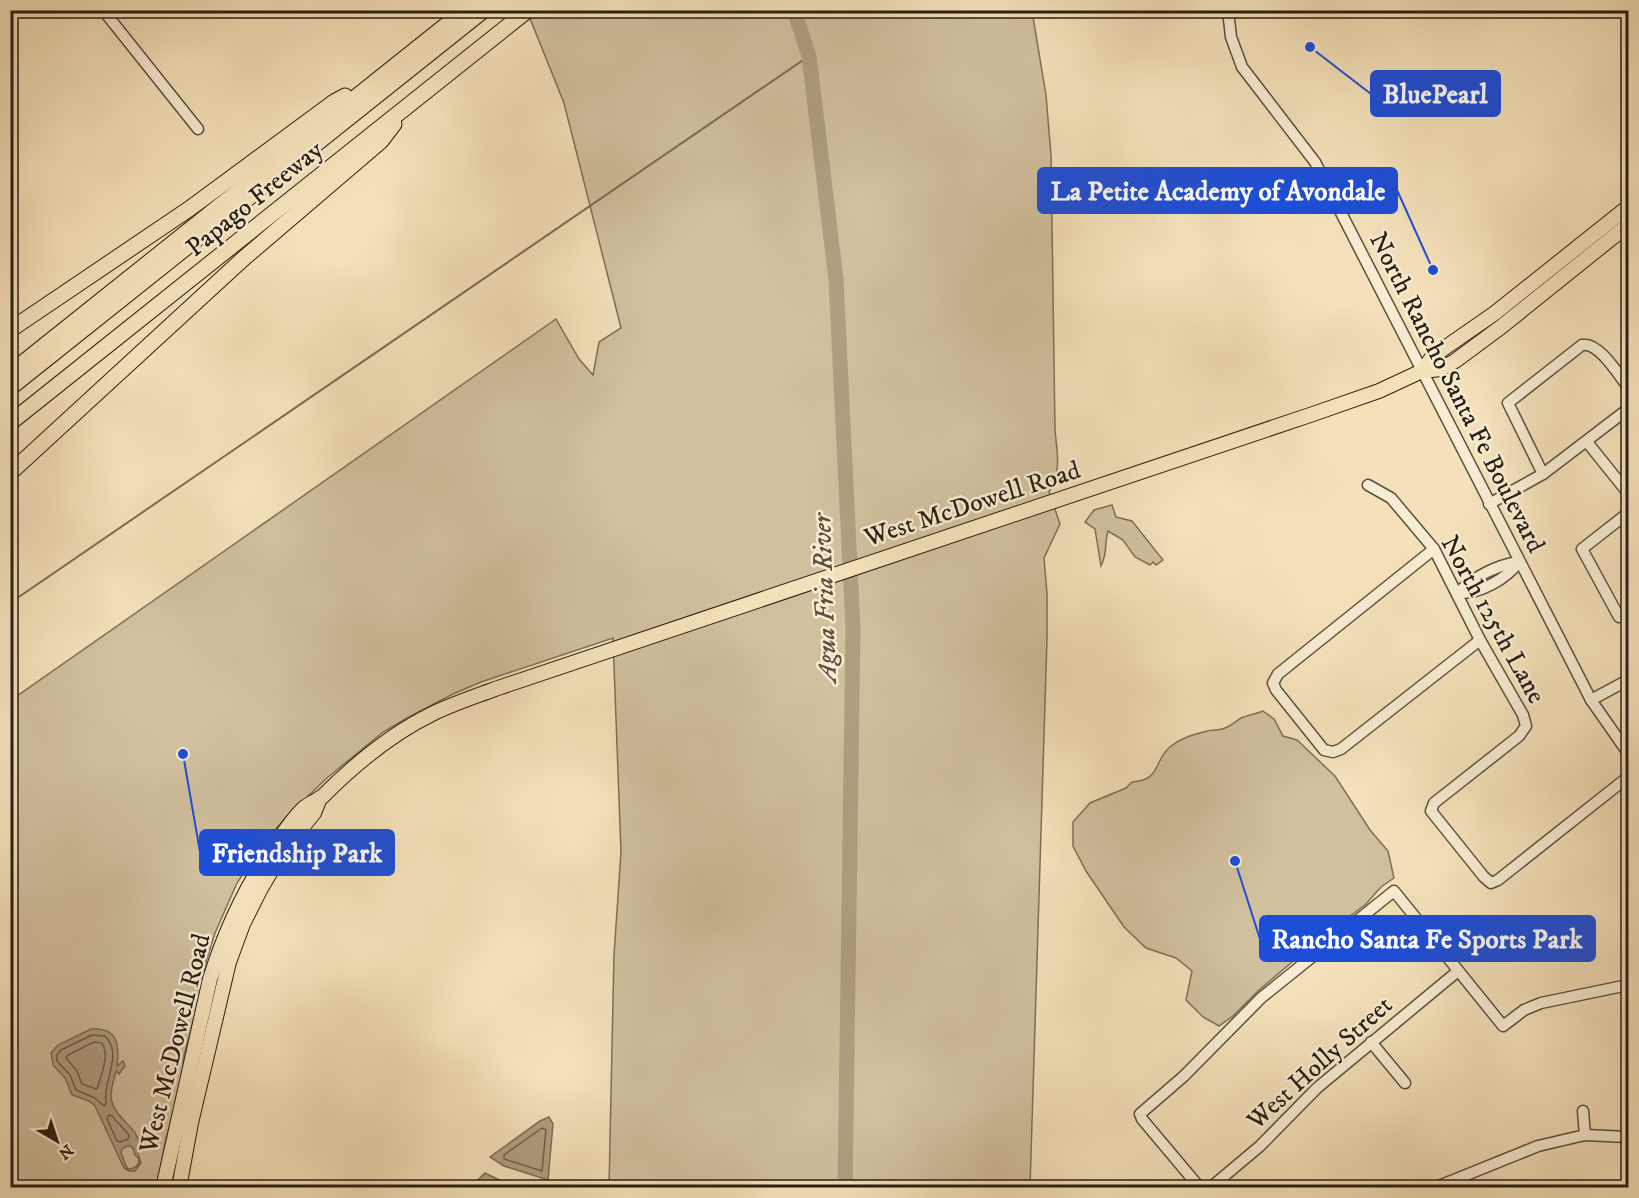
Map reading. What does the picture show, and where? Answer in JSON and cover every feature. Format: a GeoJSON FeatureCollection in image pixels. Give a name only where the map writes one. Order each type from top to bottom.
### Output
{"type":"FeatureCollection","features":[{"type":"Feature","properties":{"kind":"highway","name":"Papago Freeway"},"geometry":{"type":"LineString","coordinates":[[10,373],[465,10]]}},
{"type":"Feature","properties":{"kind":"highway"},"geometry":{"type":"LineString","coordinates":[[10,388],[484,10]]}},
{"type":"Feature","properties":{"kind":"highway","name":"Papago Freeway"},"geometry":{"type":"LineString","coordinates":[[10,423],[528,10]]}},
{"type":"Feature","properties":{"kind":"highway"},"geometry":{"type":"LineString","coordinates":[[10,330],[189,209],[334,102],[373,84]]}},
{"type":"Feature","properties":{"kind":"highway"},"geometry":{"type":"LineString","coordinates":[[10,473],[243,259],[381,141],[406,107]]}},
{"type":"Feature","properties":{"kind":"main road","name":"West McDowell Road"},"geometry":{"type":"LineString","coordinates":[[1422,371],[1433,356],[1458,341],[1495,313],[1629,207]]}},
{"type":"Feature","properties":{"kind":"main road","name":"West McDowell Road"},"geometry":{"type":"LineString","coordinates":[[163,1188],[210,979],[234,914],[256,873],[304,808],[320,798],[367,756],[410,726],[433,713],[495,688],[1365,396],[1422,371],[1441,369],[1468,352],[1629,225]]}},
{"type":"Feature","properties":{"kind":"main road","name":"West McDowell Road"},"geometry":{"type":"LineString","coordinates":[[178,1188],[229,962],[243,924],[260,890],[283,851],[314,813],[320,798]]}},
{"type":"Feature","properties":{"kind":"street"},"geometry":{"type":"LineString","coordinates":[[103,10],[198,129]]}},
{"type":"Feature","properties":{"kind":"street","name":"North Rancho Santa Fe Boulevard"},"geometry":{"type":"LineString","coordinates":[[1228,10],[1235,49],[1242,67],[1315,162],[1591,700],[1629,753]]}},
{"type":"Feature","properties":{"kind":"street"},"geometry":{"type":"LineString","coordinates":[[1544,474],[1508,403],[1582,345],[1589,344],[1597,349],[1629,387]]}},
{"type":"Feature","properties":{"kind":"street"},"geometry":{"type":"LineString","coordinates":[[1489,504],[1544,474],[1629,409]]}},
{"type":"Feature","properties":{"kind":"street"},"geometry":{"type":"LineString","coordinates":[[1587,442],[1629,493]]}},
{"type":"Feature","properties":{"kind":"street","name":"North 125th Lane"},"geometry":{"type":"LineString","coordinates":[[1368,485],[1391,498],[1434,549],[1480,640],[1523,716],[1526,726],[1519,736],[1434,803],[1431,811],[1465,855],[1491,883],[1498,880],[1629,777]]}},
{"type":"Feature","properties":{"kind":"street"},"geometry":{"type":"LineString","coordinates":[[1624,614],[1582,549],[1629,513]]}},
{"type":"Feature","properties":{"kind":"street"},"geometry":{"type":"LineString","coordinates":[[1434,549],[1278,674],[1273,683],[1276,690],[1324,750],[1333,752],[1341,749],[1480,640]]}},
{"type":"Feature","properties":{"kind":"street"},"geometry":{"type":"LineString","coordinates":[[1458,593],[1470,594],[1507,575],[1519,562]]}},
{"type":"Feature","properties":{"kind":"street"},"geometry":{"type":"LineString","coordinates":[[1591,700],[1629,680]]}},
{"type":"Feature","properties":{"kind":"street"},"geometry":{"type":"LineString","coordinates":[[1200,1188],[1140,1114],[1184,1076],[1261,998],[1394,891],[1503,1026],[1524,1010],[1541,1003],[1629,985]]}},
{"type":"Feature","properties":{"kind":"street","name":"West Holly Street"},"geometry":{"type":"LineString","coordinates":[[1210,1188],[1260,1146],[1317,1089],[1458,971]]}},
{"type":"Feature","properties":{"kind":"street"},"geometry":{"type":"LineString","coordinates":[[1371,1042],[1405,1083]]}},
{"type":"Feature","properties":{"kind":"street"},"geometry":{"type":"LineString","coordinates":[[1583,1111],[1585,1135]]}},
{"type":"Feature","properties":{"kind":"street"},"geometry":{"type":"LineString","coordinates":[[1434,1188],[1538,1146],[1585,1135],[1629,1137]]}},
{"type":"Feature","properties":{"kind":"shaded area"},"geometry":{"type":"Polygon","coordinates":[[[527,11],[1032,11],[1046,95],[1051,155],[1055,430],[1058,462],[1056,477],[1049,492],[1060,524],[1044,558],[1047,638],[1030,1187],[609,1187],[614,955],[621,852],[613,638],[481,682],[453,694],[383,732],[327,778],[287,816],[264,843],[237,883],[215,933],[183,1059],[184,1074],[166,1139],[157,1187],[11,1187],[10,701],[556,319],[579,359],[593,375],[599,342],[621,328],[564,103],[527,11]]]}},
{"type":"Feature","properties":{"kind":"shaded area"},"geometry":{"type":"Polygon","coordinates":[[[1112,505],[1116,517],[1132,521],[1163,560],[1156,565],[1153,562],[1150,565],[1135,557],[1123,540],[1108,531],[1101,566],[1095,529],[1085,522],[1094,510],[1112,505]]]}},
{"type":"Feature","properties":{"kind":"shaded area"},"geometry":{"type":"Polygon","coordinates":[[[1263,711],[1274,719],[1283,736],[1297,740],[1335,776],[1370,830],[1388,851],[1394,878],[1219,1026],[1203,1017],[1186,1000],[1192,971],[1176,958],[1146,948],[1124,927],[1086,871],[1073,846],[1073,822],[1090,803],[1126,788],[1132,782],[1148,778],[1153,774],[1165,752],[1179,741],[1207,731],[1223,729],[1241,718],[1263,711]]]}},
{"type":"Feature","properties":{"kind":"water"},"geometry":{"type":"Polygon","coordinates":[[[91,1029],[106,1031],[115,1038],[118,1051],[117,1066],[123,1061],[125,1066],[119,1074],[116,1071],[112,1087],[112,1104],[138,1139],[140,1146],[137,1150],[141,1163],[135,1171],[124,1168],[95,1106],[89,1101],[72,1095],[65,1078],[53,1065],[51,1053],[58,1045],[91,1029]],[[131,1146],[122,1149],[121,1153],[128,1169],[136,1167],[139,1161],[131,1146]]]}},
{"type":"Feature","properties":{"kind":"water"},"geometry":{"type":"Polygon","coordinates":[[[549,1117],[553,1124],[548,1180],[504,1166],[490,1157],[540,1121],[549,1117]]]}},
{"type":"Feature","properties":{"kind":"water"},"geometry":{"type":"Polygon","coordinates":[[[485,1173],[514,1187],[474,1187],[485,1173]]]}},
{"type":"Feature","properties":{"kind":"waterway","name":"Agua Fria River"},"geometry":{"type":"LineString","coordinates":[[794,10],[809,56],[836,279],[853,629],[845,1188]]}},
{"type":"Feature","properties":{"kind":"waterway"},"geometry":{"type":"LineString","coordinates":[[10,603],[809,56]]}},
{"type":"Feature","properties":{"kind":"place","name":"BluePearl"},"geometry":{"type":"Point","coordinates":[1310,47]}},
{"type":"Feature","properties":{"kind":"place","name":"La Petite Academy of Avondale"},"geometry":{"type":"Point","coordinates":[1433,270]}},
{"type":"Feature","properties":{"kind":"place","name":"Friendship Park"},"geometry":{"type":"Point","coordinates":[183,754]}},
{"type":"Feature","properties":{"kind":"place","name":"Rancho Santa Fe Sports Park"},"geometry":{"type":"Point","coordinates":[1235,861]}}]}
